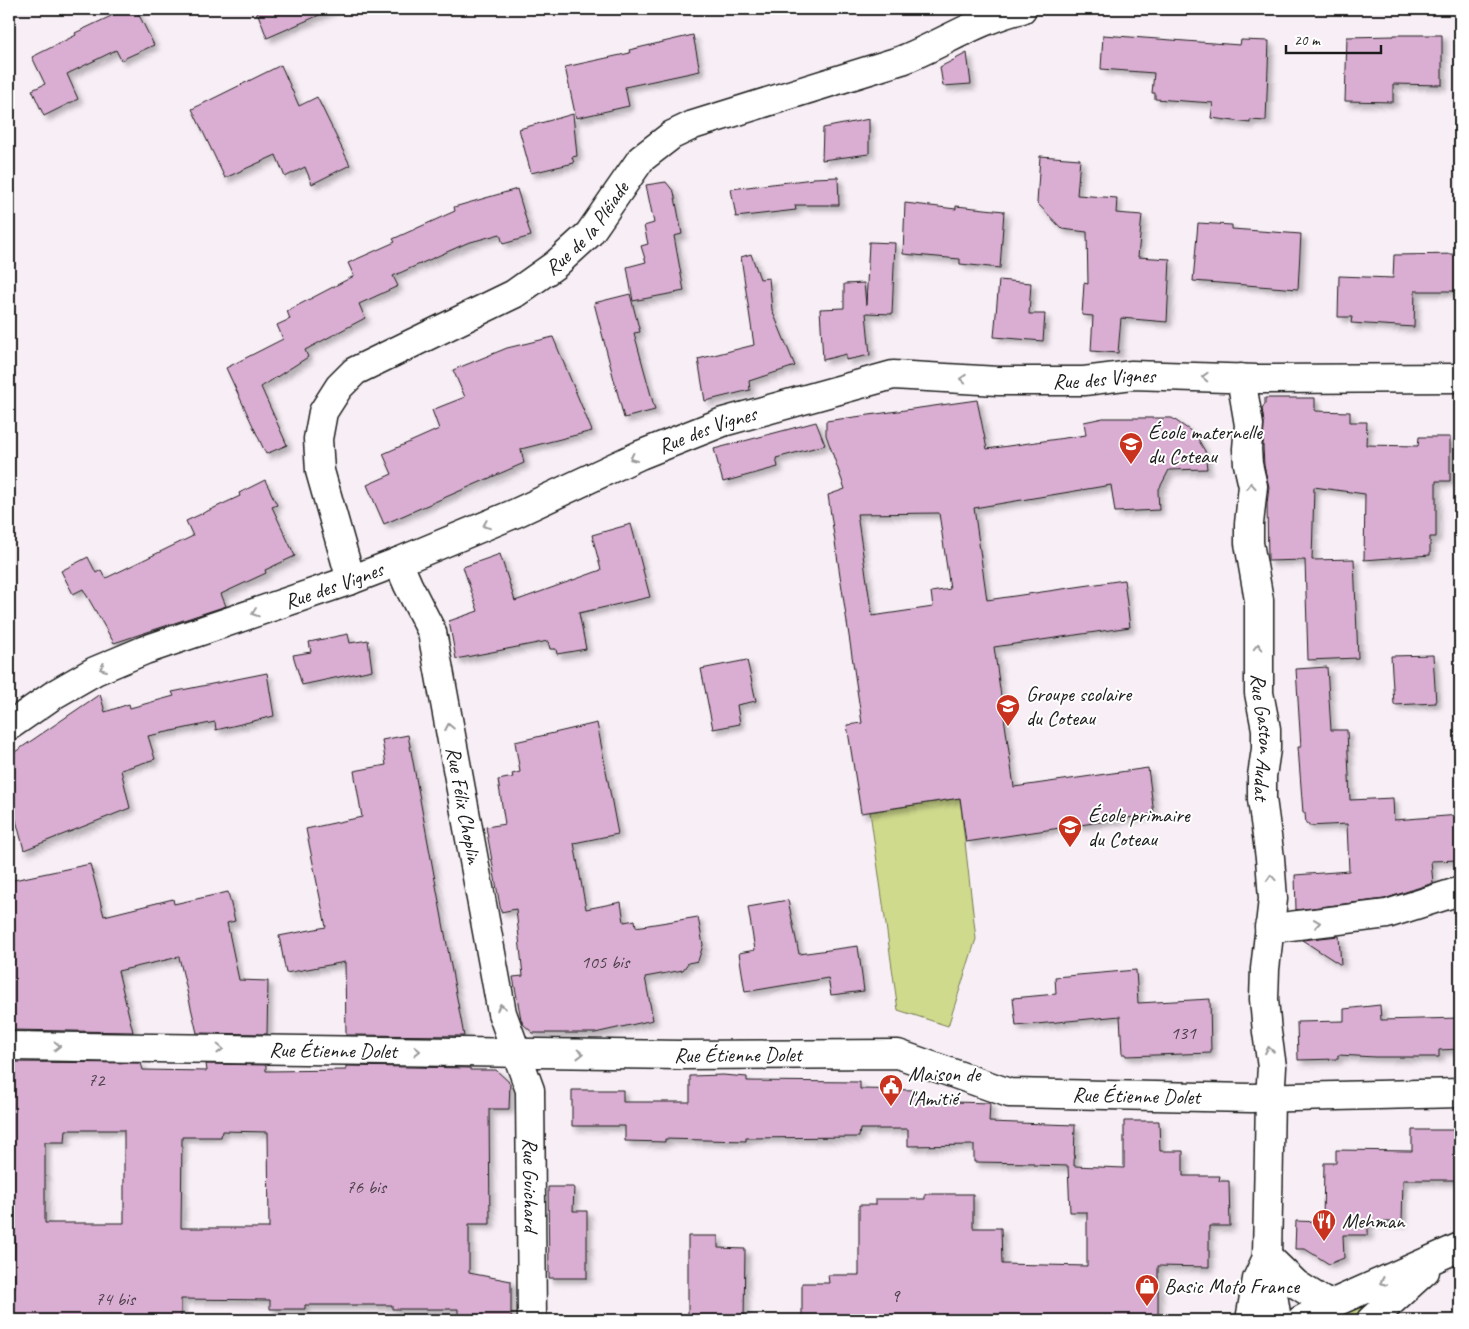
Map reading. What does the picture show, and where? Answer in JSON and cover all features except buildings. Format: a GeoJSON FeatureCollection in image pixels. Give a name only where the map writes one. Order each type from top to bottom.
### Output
{"type":"FeatureCollection","features":[{"type":"Feature","properties":{"kind":"street","name":"Rue de la Pléiade"},"geometry":{"type":"LineString","coordinates":[[351,580],[320,471],[318,439],[323,412],[339,387],[355,371],[514,294],[555,265],[589,234],[642,159],[672,135],[693,125],[902,60],[924,52],[1001,14],[1022,9]]}},
{"type":"Feature","properties":{"kind":"street","name":"Rue des Vignes"},"geometry":{"type":"LineString","coordinates":[[9,726],[55,694],[103,668],[145,650],[351,580],[398,562],[516,513],[640,455],[723,422],[893,374],[998,381],[1084,381],[1132,375],[1241,378],[1460,378]]}},
{"type":"Feature","properties":{"kind":"street","name":"Rue Gaston Audat"},"geometry":{"type":"LineString","coordinates":[[1241,378],[1249,425],[1247,449],[1253,486],[1249,543],[1258,600],[1259,693],[1266,729],[1262,799],[1270,858],[1273,900],[1269,927],[1264,999],[1266,1032],[1272,1067],[1267,1256]]}},
{"type":"Feature","properties":{"kind":"street","name":"Rue Félix Choplin"},"geometry":{"type":"LineString","coordinates":[[398,562],[432,632],[502,1013],[517,1053]]}},
{"type":"Feature","properties":{"kind":"street"},"geometry":{"type":"LineString","coordinates":[[1269,927],[1282,928],[1387,914],[1460,891]]}},
{"type":"Feature","properties":{"kind":"street","name":"Rue Étienne Dolet"},"geometry":{"type":"LineString","coordinates":[[9,1046],[681,1055],[898,1054],[1009,1093],[1270,1098],[1460,1093]]}},
{"type":"Feature","properties":{"kind":"street","name":"Rue Guichard"},"geometry":{"type":"LineString","coordinates":[[517,1053],[530,1090],[532,1320]]}},
{"type":"Feature","properties":{"kind":"street"},"geometry":{"type":"LineString","coordinates":[[1301,1320],[1329,1305],[1452,1251]]}},
{"type":"Feature","properties":{"kind":"street"},"geometry":{"type":"LineString","coordinates":[[1371,1320],[1452,1251]]}},
{"type":"Feature","properties":{"kind":"street"},"geometry":{"type":"LineString","coordinates":[[1267,1256],[1296,1284],[1329,1305]]}},
{"type":"Feature","properties":{"kind":"street"},"geometry":{"type":"LineString","coordinates":[[1250,1320],[1256,1279],[1267,1256]]}},
{"type":"Feature","properties":{"kind":"street"},"geometry":{"type":"LineString","coordinates":[[1267,1256],[1277,1320]]}},
{"type":"Feature","properties":{"kind":"green space"},"geometry":{"type":"Polygon","coordinates":[[[960,798],[976,939],[948,1026],[898,1010],[870,812],[960,798]]]}},
{"type":"Feature","properties":{"kind":"green space"},"geometry":{"type":"Polygon","coordinates":[[[1386,1287],[1354,1320],[1327,1320],[1386,1287]]]}},
{"type":"Feature","properties":{"kind":"place","name":"École maternelle du Coteau"},"geometry":{"type":"Point","coordinates":[1131,465]}},
{"type":"Feature","properties":{"kind":"place","name":"Groupe scolaire du Coteau"},"geometry":{"type":"Point","coordinates":[1008,727]}},
{"type":"Feature","properties":{"kind":"place","name":"École primaire du Coteau"},"geometry":{"type":"Point","coordinates":[1070,848]}},
{"type":"Feature","properties":{"kind":"place","name":"Maison de l'Amitié"},"geometry":{"type":"Point","coordinates":[891,1107]}},
{"type":"Feature","properties":{"kind":"place","name":"Mehman"},"geometry":{"type":"Point","coordinates":[1324,1242]}},
{"type":"Feature","properties":{"kind":"place","name":"Basic Moto France"},"geometry":{"type":"Point","coordinates":[1147,1307]}}]}
